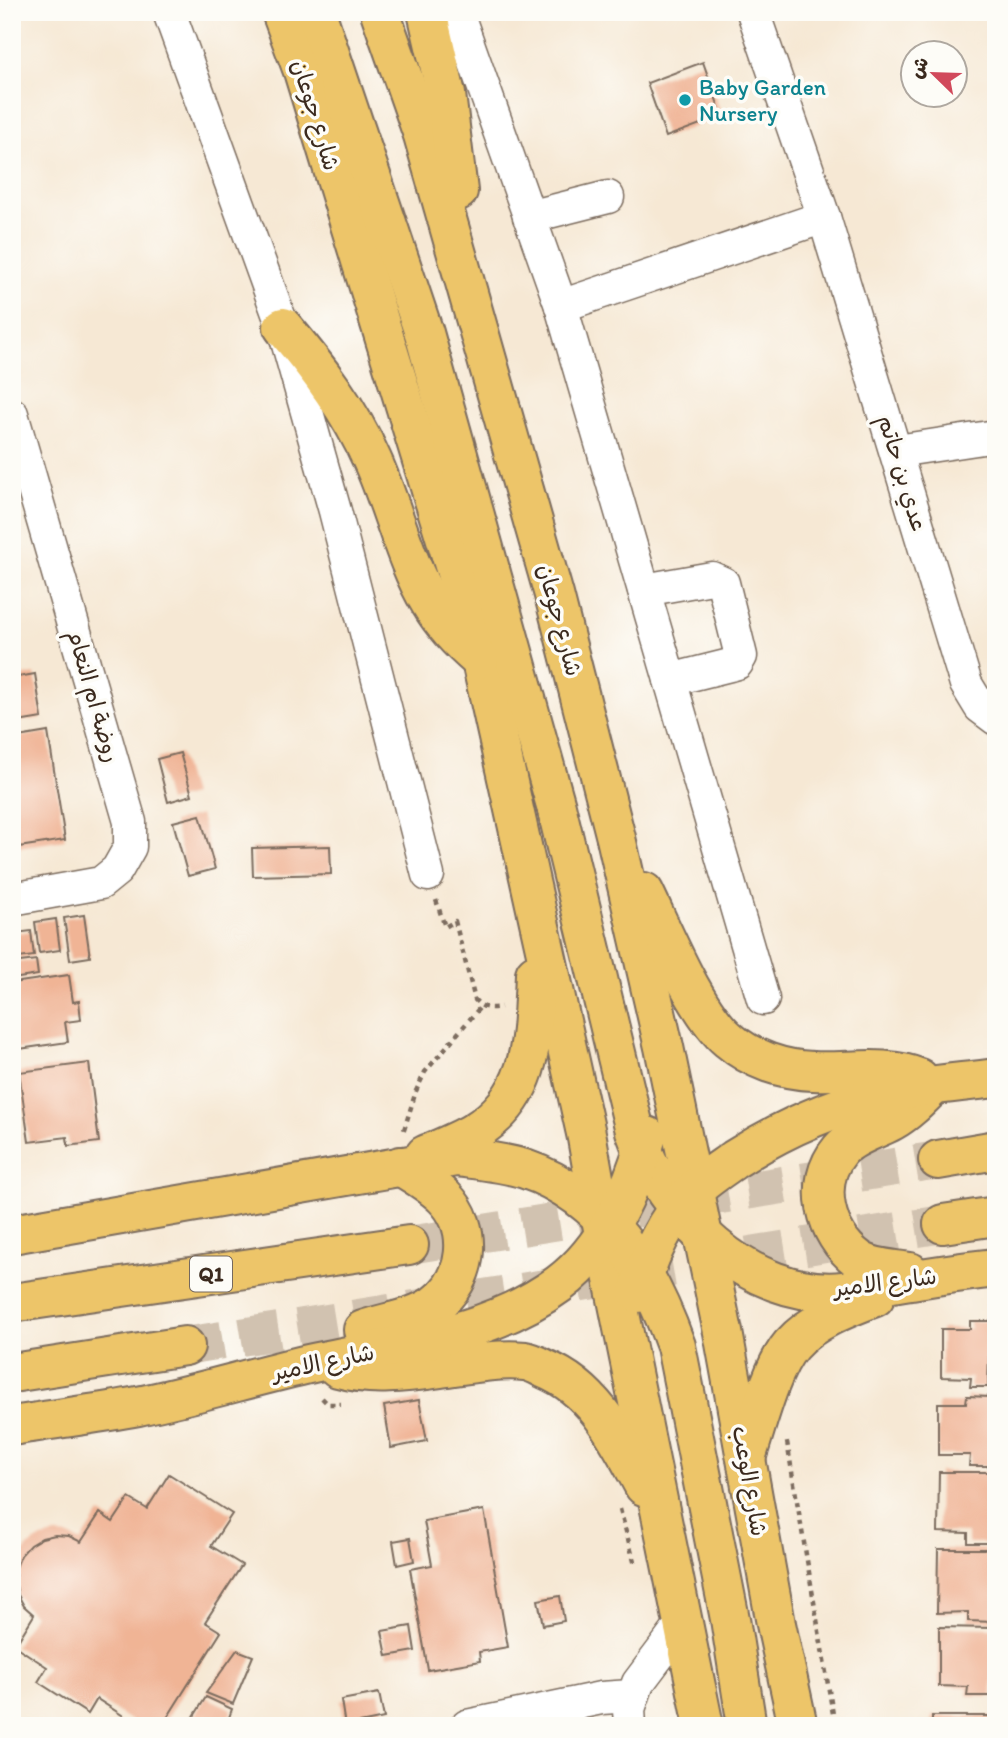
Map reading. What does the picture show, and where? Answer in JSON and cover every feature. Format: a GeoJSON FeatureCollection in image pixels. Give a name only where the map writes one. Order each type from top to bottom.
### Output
{"type":"FeatureCollection","features":[{"type":"Feature","properties":{"kind":"main road","name":"شارع جوعان"},"geometry":{"type":"LineString","coordinates":[[281,12],[307,84],[470,618],[604,1224]]}},
{"type":"Feature","properties":{"kind":"main road"},"geometry":{"type":"LineString","coordinates":[[316,12],[424,333],[556,806],[635,1131],[642,1153],[658,1183],[686,1200]]}},
{"type":"Feature","properties":{"kind":"main road","name":"شارع جوعان"},"geometry":{"type":"LineString","coordinates":[[380,12],[423,135],[554,595],[616,838],[664,1047],[686,1200],[703,1237]]}},
{"type":"Feature","properties":{"kind":"main road"},"geometry":{"type":"LineString","coordinates":[[427,12],[446,94],[454,153],[461,271]]}},
{"type":"Feature","properties":{"kind":"main road"},"geometry":{"type":"LineString","coordinates":[[283,327],[327,380],[356,427],[381,480],[415,572],[430,603],[444,624],[481,661]]}},
{"type":"Feature","properties":{"kind":"main road"},"geometry":{"type":"LineString","coordinates":[[616,838],[706,1016],[729,1041],[761,1059],[789,1070],[852,1072],[884,1069],[917,1077],[933,1086]]}},
{"type":"Feature","properties":{"kind":"main road"},"geometry":{"type":"LineString","coordinates":[[12,1234],[472,1134],[505,1107],[520,1083],[530,1052],[534,1020],[537,920]]}},
{"type":"Feature","properties":{"kind":"main road","name":"شارع الامير"},"geometry":{"type":"LineString","coordinates":[[12,1426],[140,1406],[316,1362],[450,1335],[495,1321],[560,1284],[582,1263],[604,1224],[628,1190],[652,1115],[664,1047]]}},
{"type":"Feature","properties":{"kind":"main road"},"geometry":{"type":"LineString","coordinates":[[634,1379],[632,1334],[635,1305],[643,1273],[658,1240],[686,1200],[762,1142],[802,1121],[877,1096],[996,1078]]}},
{"type":"Feature","properties":{"kind":"main road"},"geometry":{"type":"LineString","coordinates":[[933,1086],[908,1111],[842,1147],[831,1164],[824,1191],[826,1214],[839,1240],[860,1261],[933,1276]]}},
{"type":"Feature","properties":{"kind":"main road"},"geometry":{"type":"LineString","coordinates":[[402,1148],[526,1170],[565,1189],[629,1249],[662,1308],[679,1356],[730,1619],[747,1726]]}},
{"type":"Feature","properties":{"kind":"main road"},"geometry":{"type":"LineString","coordinates":[[316,1362],[345,1338],[432,1307],[448,1293],[459,1275],[464,1255],[464,1233],[456,1214],[402,1148]]}},
{"type":"Feature","properties":{"kind":"main road"},"geometry":{"type":"LineString","coordinates":[[938,1160],[996,1150]]}},
{"type":"Feature","properties":{"kind":"main road"},"geometry":{"type":"LineString","coordinates":[[943,1224],[996,1216]]}},
{"type":"Feature","properties":{"kind":"main road"},"geometry":{"type":"LineString","coordinates":[[604,1224],[704,1726]]}},
{"type":"Feature","properties":{"kind":"main road","name":"شارع الامير"},"geometry":{"type":"LineString","coordinates":[[703,1237],[739,1265],[797,1288],[841,1292],[996,1268]]}},
{"type":"Feature","properties":{"kind":"main road","name":"شارع الوعب"},"geometry":{"type":"LineString","coordinates":[[703,1237],[798,1726]]}},
{"type":"Feature","properties":{"kind":"main road","name":"Q1"},"geometry":{"type":"LineString","coordinates":[[12,1303],[409,1245]]}},
{"type":"Feature","properties":{"kind":"main road"},"geometry":{"type":"LineString","coordinates":[[746,1461],[781,1360],[792,1345],[821,1321],[849,1307],[933,1276]]}},
{"type":"Feature","properties":{"kind":"main road"},"geometry":{"type":"LineString","coordinates":[[12,1373],[185,1346]]}},
{"type":"Feature","properties":{"kind":"main road"},"geometry":{"type":"LineString","coordinates":[[316,1362],[367,1375],[390,1375],[502,1360],[528,1362],[555,1373],[582,1392],[599,1410],[664,1523]]}},
{"type":"Feature","properties":{"kind":"street"},"geometry":{"type":"LineString","coordinates":[[169,12],[283,327],[335,511],[428,875]]}},
{"type":"Feature","properties":{"kind":"street"},"geometry":{"type":"LineString","coordinates":[[457,12],[561,306],[763,999]]}},
{"type":"Feature","properties":{"kind":"street","name":"عدي بن حاتم"},"geometry":{"type":"LineString","coordinates":[[753,12],[824,217],[966,684],[980,706],[996,719]]}},
{"type":"Feature","properties":{"kind":"street"},"geometry":{"type":"LineString","coordinates":[[529,217],[608,197]]}},
{"type":"Feature","properties":{"kind":"street"},"geometry":{"type":"LineString","coordinates":[[561,306],[824,217]]}},
{"type":"Feature","properties":{"kind":"street","name":"روضة ام النعام"},"geometry":{"type":"LineString","coordinates":[[12,414],[130,822],[130,847],[117,870],[101,883],[12,899]]}},
{"type":"Feature","properties":{"kind":"street"},"geometry":{"type":"LineString","coordinates":[[897,451],[996,436]]}},
{"type":"Feature","properties":{"kind":"street"},"geometry":{"type":"LineString","coordinates":[[644,590],[712,578],[723,583],[741,656],[737,663],[670,680]]}},
{"type":"Feature","properties":{"kind":"street"},"geometry":{"type":"LineString","coordinates":[[467,1726],[600,1698],[631,1711],[638,1683],[684,1622]]}},
{"type":"Feature","properties":{"kind":"path"},"geometry":{"type":"LineString","coordinates":[[428,875],[445,927],[455,922],[475,1000],[481,1006],[491,1009],[509,1005]]}},
{"type":"Feature","properties":{"kind":"path"},"geometry":{"type":"LineString","coordinates":[[402,1148],[416,1091],[425,1072],[481,1006]]}},
{"type":"Feature","properties":{"kind":"path"},"geometry":{"type":"LineString","coordinates":[[402,1148],[414,1128]]}},
{"type":"Feature","properties":{"kind":"path"},"geometry":{"type":"LineString","coordinates":[[316,1362],[323,1401],[333,1405],[346,1403]]}},
{"type":"Feature","properties":{"kind":"path"},"geometry":{"type":"LineString","coordinates":[[786,1432],[835,1726]]}},
{"type":"Feature","properties":{"kind":"path"},"geometry":{"type":"LineString","coordinates":[[619,1505],[635,1568]]}},
{"type":"Feature","properties":{"kind":"building","name":"Baby Garden Nursery"},"geometry":{"type":"Polygon","coordinates":[[[703,62],[722,116],[666,137],[647,83],[703,62]]]}},
{"type":"Feature","properties":{"kind":"building"},"geometry":{"type":"Polygon","coordinates":[[[35,674],[42,718],[12,723],[12,678],[35,674]]]}},
{"type":"Feature","properties":{"kind":"building"},"geometry":{"type":"Polygon","coordinates":[[[48,732],[65,840],[12,848],[12,738],[48,732]]]}},
{"type":"Feature","properties":{"kind":"building"},"geometry":{"type":"Polygon","coordinates":[[[180,753],[192,795],[168,802],[157,759],[180,753]]]}},
{"type":"Feature","properties":{"kind":"building"},"geometry":{"type":"Polygon","coordinates":[[[200,815],[215,869],[188,876],[173,822],[200,815]]]}},
{"type":"Feature","properties":{"kind":"building"},"geometry":{"type":"Polygon","coordinates":[[[330,846],[331,874],[253,876],[252,848],[330,846]]]}},
{"type":"Feature","properties":{"kind":"building"},"geometry":{"type":"Polygon","coordinates":[[[84,915],[90,957],[70,960],[64,918],[84,915]]]}},
{"type":"Feature","properties":{"kind":"building"},"geometry":{"type":"Polygon","coordinates":[[[56,919],[60,950],[39,953],[35,922],[56,919]]]}},
{"type":"Feature","properties":{"kind":"building"},"geometry":{"type":"Polygon","coordinates":[[[31,931],[34,956],[19,958],[15,933],[31,931]]]}},
{"type":"Feature","properties":{"kind":"building"},"geometry":{"type":"Polygon","coordinates":[[[36,960],[38,975],[12,979],[12,963],[36,960]]]}},
{"type":"Feature","properties":{"kind":"building"},"geometry":{"type":"Polygon","coordinates":[[[69,975],[73,1002],[79,1001],[81,1020],[65,1022],[68,1042],[12,1050],[12,983],[69,975]]]}},
{"type":"Feature","properties":{"kind":"building"},"geometry":{"type":"Polygon","coordinates":[[[89,1063],[99,1142],[68,1146],[67,1137],[29,1142],[19,1072],[89,1063]]]}},
{"type":"Feature","properties":{"kind":"building"},"geometry":{"type":"Polygon","coordinates":[[[970,1321],[996,1321],[996,1355],[989,1355],[988,1387],[970,1387],[971,1378],[941,1377],[941,1329],[970,1329],[970,1321]]]}},
{"type":"Feature","properties":{"kind":"building"},"geometry":{"type":"Polygon","coordinates":[[[967,1396],[990,1397],[990,1403],[996,1403],[996,1466],[969,1466],[970,1455],[938,1455],[938,1403],[966,1403],[967,1396]]]}},
{"type":"Feature","properties":{"kind":"building"},"geometry":{"type":"Polygon","coordinates":[[[419,1400],[427,1441],[391,1448],[384,1406],[419,1400]]]}},
{"type":"Feature","properties":{"kind":"building"},"geometry":{"type":"Polygon","coordinates":[[[939,1472],[996,1472],[995,1543],[968,1543],[968,1533],[938,1532],[939,1472]]]}},
{"type":"Feature","properties":{"kind":"building"},"geometry":{"type":"Polygon","coordinates":[[[169,1474],[232,1514],[211,1546],[242,1565],[205,1622],[221,1632],[162,1726],[139,1726],[97,1699],[88,1714],[38,1682],[47,1667],[15,1646],[34,1615],[24,1606],[18,1595],[16,1567],[21,1555],[30,1545],[42,1538],[69,1536],[81,1542],[100,1513],[113,1522],[129,1498],[147,1509],[169,1474]]]}},
{"type":"Feature","properties":{"kind":"building"},"geometry":{"type":"Polygon","coordinates":[[[484,1510],[508,1647],[479,1652],[480,1661],[428,1670],[410,1569],[432,1565],[424,1521],[484,1510]]]}},
{"type":"Feature","properties":{"kind":"building"},"geometry":{"type":"Polygon","coordinates":[[[410,1538],[414,1561],[397,1565],[393,1541],[410,1538]]]}},
{"type":"Feature","properties":{"kind":"building"},"geometry":{"type":"Polygon","coordinates":[[[938,1549],[995,1549],[994,1622],[968,1621],[968,1612],[937,1613],[938,1549]]]}},
{"type":"Feature","properties":{"kind":"building"},"geometry":{"type":"Polygon","coordinates":[[[560,1596],[564,1621],[543,1625],[538,1600],[560,1596]]]}},
{"type":"Feature","properties":{"kind":"building"},"geometry":{"type":"Polygon","coordinates":[[[411,1626],[415,1651],[387,1656],[382,1631],[411,1626]]]}},
{"type":"Feature","properties":{"kind":"building"},"geometry":{"type":"Polygon","coordinates":[[[939,1627],[993,1628],[992,1696],[967,1696],[968,1687],[939,1686],[939,1627]]]}},
{"type":"Feature","properties":{"kind":"building"},"geometry":{"type":"Polygon","coordinates":[[[237,1650],[253,1656],[233,1704],[206,1693],[237,1650]]]}},
{"type":"Feature","properties":{"kind":"building"},"geometry":{"type":"Polygon","coordinates":[[[379,1693],[384,1718],[345,1726],[341,1700],[379,1693]]]}},
{"type":"Feature","properties":{"kind":"building"},"geometry":{"type":"Polygon","coordinates":[[[206,1697],[232,1709],[226,1726],[188,1726],[206,1697]]]}},
{"type":"Feature","properties":{"kind":"building"},"geometry":{"type":"Polygon","coordinates":[[[569,1711],[572,1726],[545,1726],[569,1711]]]}},
{"type":"Feature","properties":{"kind":"building"},"geometry":{"type":"Polygon","coordinates":[[[932,1716],[994,1716],[994,1726],[932,1726],[932,1716]]]}},
{"type":"Feature","properties":{"kind":"tunnel"},"geometry":{"type":"LineString","coordinates":[[409,1245],[938,1160]]}},
{"type":"Feature","properties":{"kind":"tunnel"},"geometry":{"type":"LineString","coordinates":[[185,1346],[943,1224]]}},
{"type":"Feature","properties":{"kind":"place","name":"Baby Garden Nursery"},"geometry":{"type":"Point","coordinates":[685,100]}}]}
